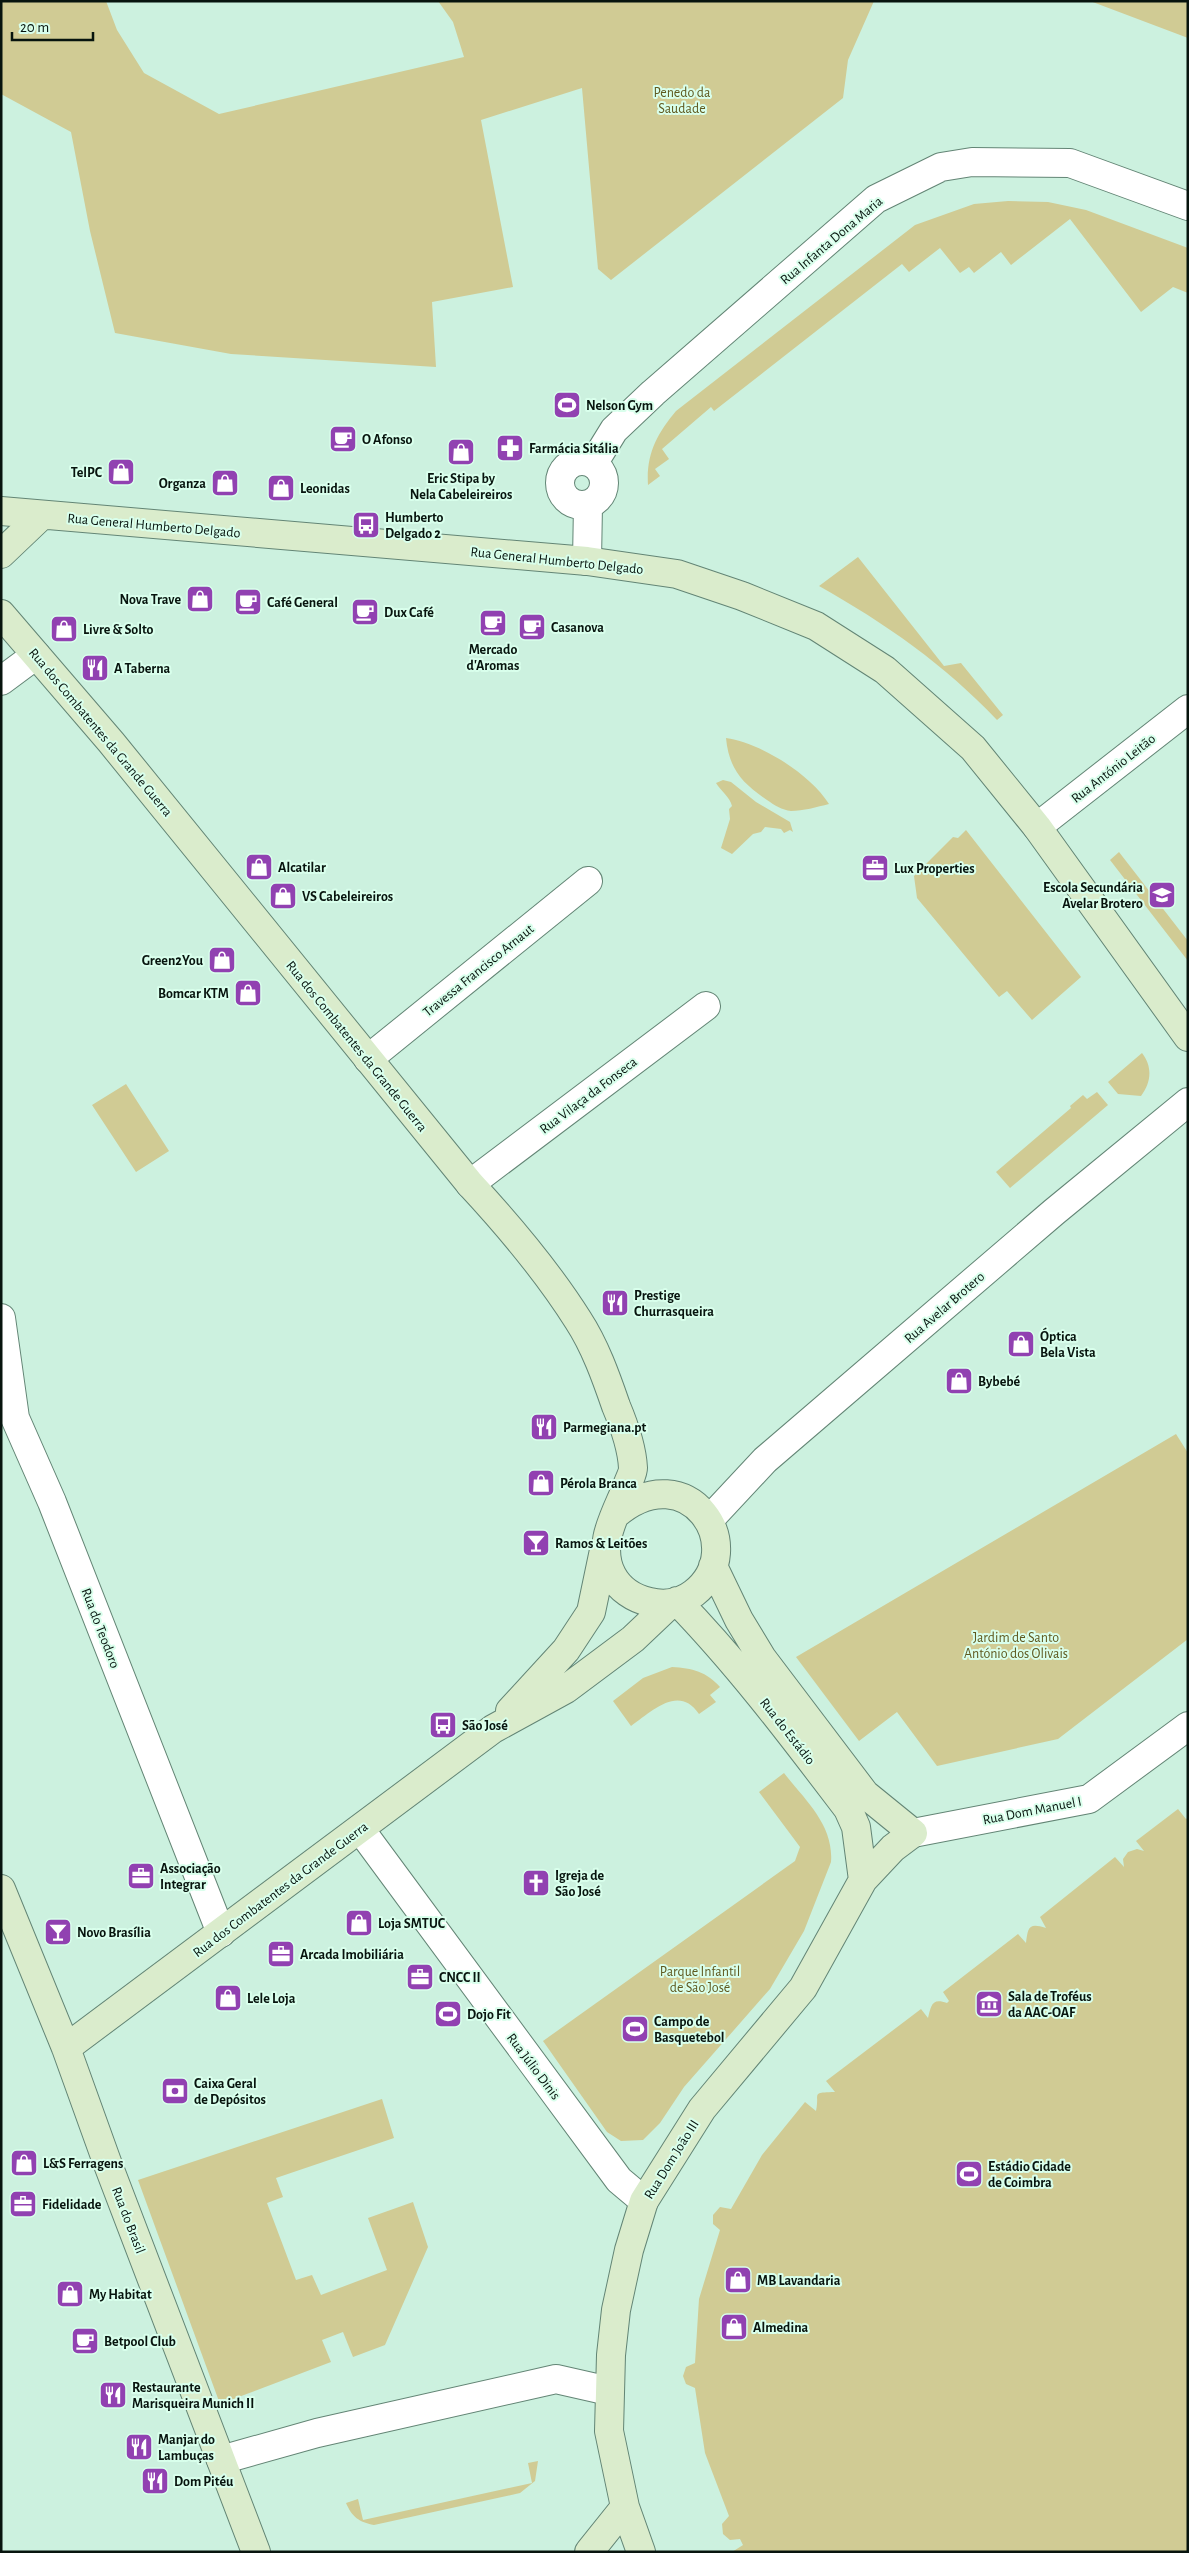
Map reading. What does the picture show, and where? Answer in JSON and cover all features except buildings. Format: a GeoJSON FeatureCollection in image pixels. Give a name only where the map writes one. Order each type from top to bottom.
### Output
{"type":"FeatureCollection","features":[{"type":"Feature","properties":{"kind":"main road","name":"Rua General Humberto Delgado"},"geometry":{"type":"LineString","coordinates":[[1,511],[588,561],[676,574],[742,596],[816,626],[885,670],[973,748],[1038,827],[1188,1037]]}},
{"type":"Feature","properties":{"kind":"main road"},"geometry":{"type":"LineString","coordinates":[[1,554],[42,515]]}},
{"type":"Feature","properties":{"kind":"main road","name":"Rua dos Combatentes da Grande Guerra"},"geometry":{"type":"LineString","coordinates":[[1,614],[111,742],[470,1184],[510,1227],[579,1320],[603,1369],[626,1432],[633,1470],[616,1514]]}},
{"type":"Feature","properties":{"kind":"main road"},"geometry":{"type":"LineString","coordinates":[[668,1493],[684,1498],[698,1508],[709,1520],[716,1550],[713,1566],[706,1582],[693,1594],[674,1602],[654,1604],[638,1599],[624,1589],[613,1576],[606,1560],[608,1532],[616,1514],[636,1499],[652,1494],[668,1493]]}},
{"type":"Feature","properties":{"kind":"main road","name":"Rua dos Combatentes da Grande Guerra"},"geometry":{"type":"LineString","coordinates":[[493,1729],[566,1650],[591,1612],[606,1543]]}},
{"type":"Feature","properties":{"kind":"main road","name":"Rua do Estádio"},"geometry":{"type":"LineString","coordinates":[[713,1566],[739,1620],[768,1665],[865,1794],[913,1833]]}},
{"type":"Feature","properties":{"kind":"main road","name":"Rua dos Combatentes da Grande Guerra"},"geometry":{"type":"LineString","coordinates":[[66,2048],[493,1729],[566,1689],[632,1640],[674,1602]]}},
{"type":"Feature","properties":{"kind":"main road","name":"Rua do Estádio"},"geometry":{"type":"LineString","coordinates":[[674,1602],[714,1640],[776,1715],[848,1809],[856,1827],[863,1880]]}},
{"type":"Feature","properties":{"kind":"main road","name":"Rua Dom João III"},"geometry":{"type":"LineString","coordinates":[[641,2552],[625,2507],[609,2432],[609,2391],[616,2310],[629,2250],[644,2201],[702,2108],[803,1988],[863,1880],[893,1848],[913,1833]]}},
{"type":"Feature","properties":{"kind":"main road","name":"Rua do Brasil"},"geometry":{"type":"LineString","coordinates":[[1,1889],[66,2048],[107,2162],[256,2552]]}},
{"type":"Feature","properties":{"kind":"main road"},"geometry":{"type":"LineString","coordinates":[[589,2552],[625,2507]]}},
{"type":"Feature","properties":{"kind":"street","name":"Rua Infanta Dona Maria"},"geometry":{"type":"LineString","coordinates":[[593,464],[614,430],[652,393],[876,199],[941,166],[972,162],[1070,163],[1188,206]]}},
{"type":"Feature","properties":{"kind":"street"},"geometry":{"type":"LineString","coordinates":[[586,461],[593,464],[603,475],[604,489],[600,496],[588,504],[582,506],[569,501],[564,496],[560,482],[562,475],[572,464],[586,461]]}},
{"type":"Feature","properties":{"kind":"street"},"geometry":{"type":"LineString","coordinates":[[588,504],[588,561]]}},
{"type":"Feature","properties":{"kind":"street"},"geometry":{"type":"LineString","coordinates":[[1,681],[36,654]]}},
{"type":"Feature","properties":{"kind":"street","name":"Rua António Leitão"},"geometry":{"type":"LineString","coordinates":[[1038,827],[1188,709]]}},
{"type":"Feature","properties":{"kind":"street","name":"Travessa Francisco Arnaut"},"geometry":{"type":"LineString","coordinates":[[368,1059],[588,880]]}},
{"type":"Feature","properties":{"kind":"street","name":"Rua Vilaça da Fonseca"},"geometry":{"type":"LineString","coordinates":[[470,1184],[706,1006]]}},
{"type":"Feature","properties":{"kind":"street","name":"Rua Avelar Brotero"},"geometry":{"type":"LineString","coordinates":[[709,1520],[765,1460],[1054,1212],[1188,1102]]}},
{"type":"Feature","properties":{"kind":"street","name":"Rua do Teodoro"},"geometry":{"type":"LineString","coordinates":[[1,1318],[8,1423],[56,1510],[221,1933]]}},
{"type":"Feature","properties":{"kind":"street","name":"Rua Dom Manuel I"},"geometry":{"type":"LineString","coordinates":[[913,1833],[1089,1799],[1188,1726]]}},
{"type":"Feature","properties":{"kind":"street","name":"Rua Júlio Dinis"},"geometry":{"type":"LineString","coordinates":[[360,1829],[619,2180],[644,2201]]}},
{"type":"Feature","properties":{"kind":"street"},"geometry":{"type":"LineString","coordinates":[[220,2460],[317,2433],[556,2379],[609,2391]]}},
{"type":"Feature","properties":{"kind":"green space","name":"Penedo da Saudade"},"geometry":{"type":"Polygon","coordinates":[[[1,1],[106,1],[117,30],[144,73],[219,114],[464,57],[453,22],[438,1],[874,1],[848,60],[843,98],[611,280],[598,269],[582,88],[481,120],[513,287],[432,302],[436,367],[231,354],[115,333],[90,231],[71,132],[1,94],[1,1]]]}},
{"type":"Feature","properties":{"kind":"green space"},"geometry":{"type":"Polygon","coordinates":[[[1090,1],[1188,1],[1188,38],[1090,1]]]}},
{"type":"Feature","properties":{"kind":"green space"},"geometry":{"type":"Polygon","coordinates":[[[1008,201],[1048,202],[1086,210],[1188,248],[1188,293],[1173,287],[1141,312],[1070,219],[1011,265],[1001,252],[974,273],[969,267],[960,273],[940,248],[909,272],[902,264],[714,411],[711,407],[662,449],[669,459],[655,469],[660,476],[648,485],[649,464],[654,445],[663,428],[676,411],[915,225],[974,204],[1008,201]]]}},
{"type":"Feature","properties":{"kind":"green space"},"geometry":{"type":"Polygon","coordinates":[[[858,557],[944,666],[961,663],[1003,715],[997,720],[957,681],[913,646],[891,630],[819,586],[858,557]]]}},
{"type":"Feature","properties":{"kind":"green space"},"geometry":{"type":"Polygon","coordinates":[[[726,738],[754,746],[784,762],[810,782],[829,804],[805,810],[791,811],[772,804],[750,788],[738,774],[730,758],[726,738]]]}},
{"type":"Feature","properties":{"kind":"green space"},"geometry":{"type":"Polygon","coordinates":[[[723,780],[731,782],[756,802],[790,822],[793,832],[790,830],[784,833],[781,829],[765,827],[761,832],[753,834],[732,854],[721,848],[730,819],[729,809],[732,806],[716,783],[723,780]]]}},
{"type":"Feature","properties":{"kind":"green space"},"geometry":{"type":"Polygon","coordinates":[[[966,830],[1081,977],[1032,1020],[1007,991],[999,997],[917,898],[914,876],[953,837],[958,838],[966,830]]]}},
{"type":"Feature","properties":{"kind":"green space"},"geometry":{"type":"Polygon","coordinates":[[[1119,852],[1188,941],[1188,961],[1110,860],[1119,852]]]}},
{"type":"Feature","properties":{"kind":"green space"},"geometry":{"type":"Polygon","coordinates":[[[1142,1053],[1146,1058],[1149,1069],[1147,1086],[1141,1096],[1118,1094],[1108,1082],[1142,1053]]]}},
{"type":"Feature","properties":{"kind":"green space"},"geometry":{"type":"Polygon","coordinates":[[[126,1084],[169,1151],[136,1172],[92,1105],[126,1084]]]}},
{"type":"Feature","properties":{"kind":"green space"},"geometry":{"type":"Polygon","coordinates":[[[1097,1092],[1108,1105],[1010,1188],[996,1172],[1071,1108],[1070,1106],[1083,1095],[1087,1099],[1097,1092]]]}},
{"type":"Feature","properties":{"kind":"green space","name":"Jardim de Santo António dos Olivais"},"geometry":{"type":"Polygon","coordinates":[[[1176,1434],[1188,1453],[1188,1639],[1058,1739],[937,1766],[897,1712],[859,1741],[796,1657],[1176,1434]]]}},
{"type":"Feature","properties":{"kind":"green space"},"geometry":{"type":"Polygon","coordinates":[[[672,1667],[693,1670],[710,1678],[720,1687],[710,1695],[716,1702],[699,1714],[691,1705],[683,1701],[665,1703],[631,1726],[613,1701],[643,1678],[672,1667]]]}},
{"type":"Feature","properties":{"kind":"green space","name":"Parque Infantil de São José"},"geometry":{"type":"Polygon","coordinates":[[[784,1773],[809,1803],[823,1825],[831,1849],[831,1862],[804,1931],[770,1989],[684,2087],[660,2123],[643,2140],[621,2141],[607,2132],[543,2041],[795,1861],[800,1847],[759,1792],[784,1773]]]}},
{"type":"Feature","properties":{"kind":"green space","name":"Estádio Cidade de Coimbra"},"geometry":{"type":"Polygon","coordinates":[[[1178,1809],[1186,1819],[1188,1818],[1188,2552],[732,2552],[743,2545],[740,2539],[730,2540],[723,2534],[722,2524],[729,2516],[705,2453],[695,2388],[686,2384],[683,2376],[686,2367],[695,2363],[699,2299],[720,2230],[713,2224],[713,2215],[720,2207],[731,2209],[762,2155],[805,2102],[816,2111],[819,2093],[835,2092],[826,2081],[921,2009],[928,2018],[931,2007],[935,2002],[942,2001],[947,2003],[949,2001],[943,1992],[1018,1934],[1026,1943],[1028,1930],[1032,1926],[1046,1928],[1040,1917],[1115,1857],[1124,1867],[1123,1859],[1128,1852],[1137,1849],[1144,1851],[1136,1841],[1178,1809]]]}},
{"type":"Feature","properties":{"kind":"green space"},"geometry":{"type":"Polygon","coordinates":[[[382,2099],[394,2138],[276,2178],[283,2197],[267,2203],[296,2280],[312,2275],[321,2295],[387,2270],[368,2218],[413,2202],[428,2247],[385,2345],[353,2357],[343,2332],[322,2340],[331,2362],[220,2404],[138,2180],[382,2099]]]}},
{"type":"Feature","properties":{"kind":"green space"},"geometry":{"type":"Polygon","coordinates":[[[538,2461],[535,2481],[520,2493],[374,2525],[357,2518],[346,2503],[358,2499],[363,2520],[532,2483],[528,2463],[538,2461]]]}},
{"type":"Feature","properties":{"kind":"place","name":"Nelson Gym"},"geometry":{"type":"Point","coordinates":[567,405]}},
{"type":"Feature","properties":{"kind":"place","name":"O Afonso"},"geometry":{"type":"Point","coordinates":[343,439]}},
{"type":"Feature","properties":{"kind":"place","name":"Farmácia Sitália"},"geometry":{"type":"Point","coordinates":[510,448]}},
{"type":"Feature","properties":{"kind":"place","name":"Eric Stipa by Nela Cabeleireiros"},"geometry":{"type":"Point","coordinates":[461,452]}},
{"type":"Feature","properties":{"kind":"place","name":"TelPC"},"geometry":{"type":"Point","coordinates":[121,472]}},
{"type":"Feature","properties":{"kind":"place","name":"Organza"},"geometry":{"type":"Point","coordinates":[225,483]}},
{"type":"Feature","properties":{"kind":"place","name":"Leonidas"},"geometry":{"type":"Point","coordinates":[281,488]}},
{"type":"Feature","properties":{"kind":"place","name":"Humberto Delgado 2"},"geometry":{"type":"Point","coordinates":[366,525]}},
{"type":"Feature","properties":{"kind":"place","name":"Nova Trave"},"geometry":{"type":"Point","coordinates":[200,599]}},
{"type":"Feature","properties":{"kind":"place","name":"Café General"},"geometry":{"type":"Point","coordinates":[248,602]}},
{"type":"Feature","properties":{"kind":"place","name":"Dux Café"},"geometry":{"type":"Point","coordinates":[365,612]}},
{"type":"Feature","properties":{"kind":"place","name":"Mercado d'Aromas"},"geometry":{"type":"Point","coordinates":[493,623]}},
{"type":"Feature","properties":{"kind":"place","name":"Casanova"},"geometry":{"type":"Point","coordinates":[532,627]}},
{"type":"Feature","properties":{"kind":"place","name":"Livre & Solto"},"geometry":{"type":"Point","coordinates":[64,629]}},
{"type":"Feature","properties":{"kind":"place","name":"A Taberna"},"geometry":{"type":"Point","coordinates":[95,668]}},
{"type":"Feature","properties":{"kind":"place","name":"Alcatilar"},"geometry":{"type":"Point","coordinates":[259,867]}},
{"type":"Feature","properties":{"kind":"place","name":"Lux Properties"},"geometry":{"type":"Point","coordinates":[875,868]}},
{"type":"Feature","properties":{"kind":"place","name":"Escola Secundária Avelar Brotero"},"geometry":{"type":"Point","coordinates":[1162,895]}},
{"type":"Feature","properties":{"kind":"place","name":"VS Cabeleireiros"},"geometry":{"type":"Point","coordinates":[283,896]}},
{"type":"Feature","properties":{"kind":"place","name":"Green2You"},"geometry":{"type":"Point","coordinates":[222,960]}},
{"type":"Feature","properties":{"kind":"place","name":"Bomcar KTM"},"geometry":{"type":"Point","coordinates":[248,993]}},
{"type":"Feature","properties":{"kind":"place","name":"Prestige Churrasqueira"},"geometry":{"type":"Point","coordinates":[615,1303]}},
{"type":"Feature","properties":{"kind":"place","name":"Óptica Bela Vista"},"geometry":{"type":"Point","coordinates":[1021,1344]}},
{"type":"Feature","properties":{"kind":"place","name":"Bybebé"},"geometry":{"type":"Point","coordinates":[959,1381]}},
{"type":"Feature","properties":{"kind":"place","name":"Parmegiana.pt"},"geometry":{"type":"Point","coordinates":[544,1427]}},
{"type":"Feature","properties":{"kind":"place","name":"Pérola Branca"},"geometry":{"type":"Point","coordinates":[541,1483]}},
{"type":"Feature","properties":{"kind":"place","name":"Ramos & Leitões"},"geometry":{"type":"Point","coordinates":[536,1543]}},
{"type":"Feature","properties":{"kind":"place","name":"São José"},"geometry":{"type":"Point","coordinates":[443,1725]}},
{"type":"Feature","properties":{"kind":"place","name":"Associação Integrar"},"geometry":{"type":"Point","coordinates":[141,1876]}},
{"type":"Feature","properties":{"kind":"place","name":"Igreja de São José"},"geometry":{"type":"Point","coordinates":[536,1883]}},
{"type":"Feature","properties":{"kind":"place","name":"Loja SMTUC"},"geometry":{"type":"Point","coordinates":[359,1923]}},
{"type":"Feature","properties":{"kind":"place","name":"Novo Brasília"},"geometry":{"type":"Point","coordinates":[58,1932]}},
{"type":"Feature","properties":{"kind":"place","name":"Arcada Imobiliária"},"geometry":{"type":"Point","coordinates":[281,1954]}},
{"type":"Feature","properties":{"kind":"place","name":"CNCC II"},"geometry":{"type":"Point","coordinates":[420,1977]}},
{"type":"Feature","properties":{"kind":"place","name":"Lele Loja"},"geometry":{"type":"Point","coordinates":[228,1998]}},
{"type":"Feature","properties":{"kind":"place","name":"Sala de Troféus da AAC-OAF"},"geometry":{"type":"Point","coordinates":[989,2004]}},
{"type":"Feature","properties":{"kind":"place","name":"Dojo Fit"},"geometry":{"type":"Point","coordinates":[448,2014]}},
{"type":"Feature","properties":{"kind":"place","name":"Campo de Basquetebol"},"geometry":{"type":"Point","coordinates":[635,2029]}},
{"type":"Feature","properties":{"kind":"place","name":"Caixa Geral de Depósitos"},"geometry":{"type":"Point","coordinates":[175,2091]}},
{"type":"Feature","properties":{"kind":"place","name":"L&S Ferragens"},"geometry":{"type":"Point","coordinates":[24,2163]}},
{"type":"Feature","properties":{"kind":"place","name":"Estádio Cidade de Coimbra"},"geometry":{"type":"Point","coordinates":[969,2174]}},
{"type":"Feature","properties":{"kind":"place","name":"Fidelidade"},"geometry":{"type":"Point","coordinates":[23,2204]}},
{"type":"Feature","properties":{"kind":"place","name":"MB Lavandaria"},"geometry":{"type":"Point","coordinates":[738,2280]}},
{"type":"Feature","properties":{"kind":"place","name":"My Habitat"},"geometry":{"type":"Point","coordinates":[70,2294]}},
{"type":"Feature","properties":{"kind":"place","name":"Almedina"},"geometry":{"type":"Point","coordinates":[734,2327]}},
{"type":"Feature","properties":{"kind":"place","name":"Betpool Club"},"geometry":{"type":"Point","coordinates":[85,2341]}},
{"type":"Feature","properties":{"kind":"place","name":"Restaurante Marisqueira Munich II"},"geometry":{"type":"Point","coordinates":[113,2395]}},
{"type":"Feature","properties":{"kind":"place","name":"Manjar do Lambuças"},"geometry":{"type":"Point","coordinates":[139,2447]}},
{"type":"Feature","properties":{"kind":"place","name":"Dom Pitéu"},"geometry":{"type":"Point","coordinates":[155,2481]}}]}
